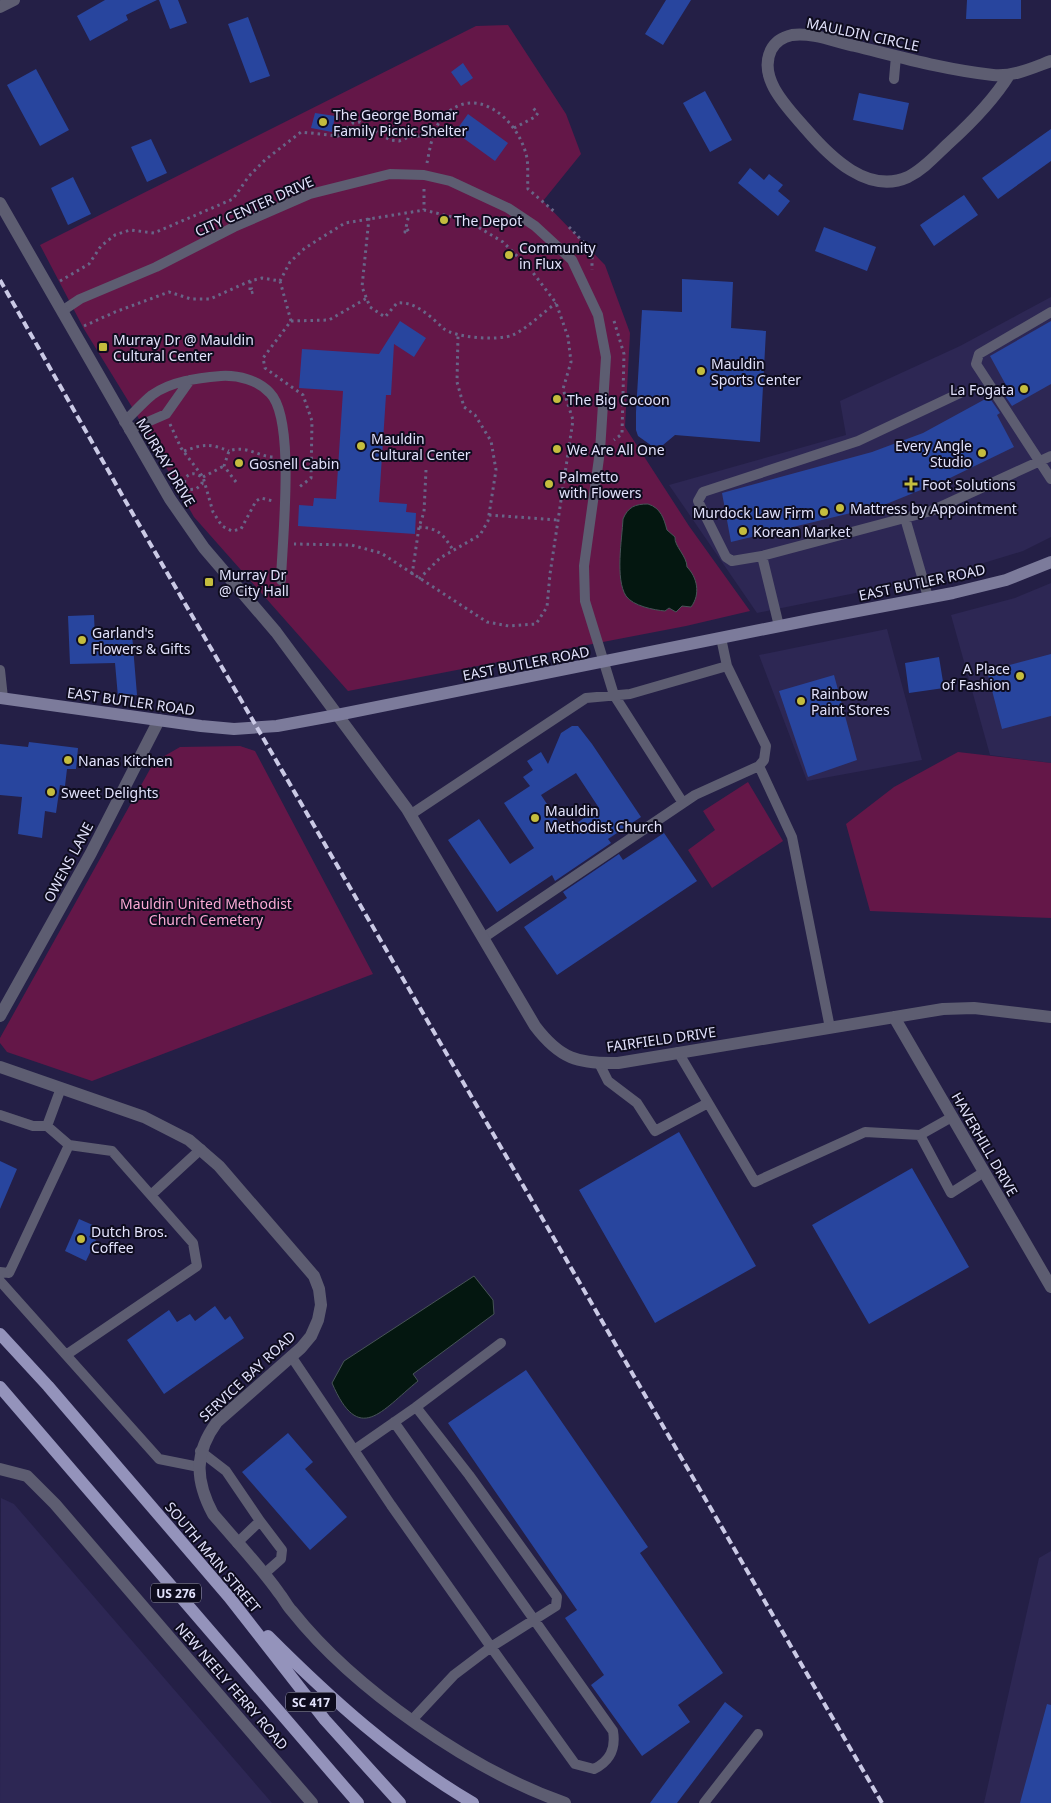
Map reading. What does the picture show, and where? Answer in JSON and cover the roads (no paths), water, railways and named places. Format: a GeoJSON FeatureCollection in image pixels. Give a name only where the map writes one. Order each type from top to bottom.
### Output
{"type":"FeatureCollection","features":[{"type":"Feature","properties":{"kind":"main road","name":"EAST BUTLER ROAD"},"geometry":{"type":"LineString","coordinates":[[1,698],[201,726],[258,728],[337,715],[604,663],[928,597],[1006,580],[1051,562]]}},
{"type":"Feature","properties":{"kind":"main road","name":"SOUTH MAIN STREET"},"geometry":{"type":"LineString","coordinates":[[0,1334],[48,1386],[229,1597],[326,1720],[400,1803]]}},
{"type":"Feature","properties":{"kind":"main road","name":"US 276"},"geometry":{"type":"LineString","coordinates":[[0,1387],[356,1802]]}},
{"type":"Feature","properties":{"kind":"main road","name":"US 276"},"geometry":{"type":"LineString","coordinates":[[229,1597],[331,1698],[372,1734],[446,1787],[473,1803]]}},
{"type":"Feature","properties":{"kind":"street"},"geometry":{"type":"LineString","coordinates":[[0,7],[14,0]]}},
{"type":"Feature","properties":{"kind":"street","name":"MAULDIN CIRCLE"},"geometry":{"type":"LineString","coordinates":[[1009,75],[998,92],[969,124],[927,163],[907,177],[884,182],[865,178],[852,171],[812,136],[774,87],[768,69],[769,54],[773,46],[779,41],[794,35],[819,38],[992,75],[1009,75],[1051,61]]}},
{"type":"Feature","properties":{"kind":"street","name":"MURRAY DRIVE"},"geometry":{"type":"LineString","coordinates":[[0,204],[170,499],[204,548],[276,632],[337,715]]}},
{"type":"Feature","properties":{"kind":"street","name":"FAIRFIELD DRIVE"},"geometry":{"type":"LineString","coordinates":[[337,715],[410,815],[535,1026],[548,1044],[573,1059],[599,1063],[618,1062],[943,1008],[974,1008],[1051,1018]]}},
{"type":"Feature","properties":{"kind":"street","name":"OWENS LANE"},"geometry":{"type":"LineString","coordinates":[[0,1016],[91,854],[159,720]]}},
{"type":"Feature","properties":{"kind":"street","name":"HAVERHILL DRIVE"},"geometry":{"type":"LineString","coordinates":[[894,1017],[1051,1286]]}},
{"type":"Feature","properties":{"kind":"street","name":"SERVICE BAY ROAD"},"geometry":{"type":"LineString","coordinates":[[0,1067],[144,1117],[168,1128],[201,1150],[219,1166],[314,1276],[319,1289],[321,1305],[318,1320],[311,1336],[217,1422],[207,1435],[200,1451],[199,1467],[202,1488],[207,1502],[213,1514],[264,1574],[292,1611],[350,1669],[412,1720],[491,1771],[565,1803]]}},
{"type":"Feature","properties":{"kind":"street","name":"NEW NEELY FERRY ROAD"},"geometry":{"type":"LineString","coordinates":[[0,1469],[27,1476],[55,1504],[312,1803]]}},
{"type":"Feature","properties":{"kind":"lane"},"geometry":{"type":"LineString","coordinates":[[894,79],[896,56]]}},
{"type":"Feature","properties":{"kind":"lane","name":"CITY CENTER DRIVE"},"geometry":{"type":"LineString","coordinates":[[62,311],[80,298],[156,267],[234,227],[310,194],[390,174],[424,175],[471,189],[508,208],[534,226],[572,260],[598,315],[606,357],[600,451],[584,566],[585,601],[614,695],[684,803]]}},
{"type":"Feature","properties":{"kind":"lane"},"geometry":{"type":"LineString","coordinates":[[1051,312],[979,354],[976,364],[1051,480]]}},
{"type":"Feature","properties":{"kind":"lane"},"geometry":{"type":"LineString","coordinates":[[127,426],[153,395],[190,379],[244,377],[270,393],[282,415],[286,457],[281,580]]}},
{"type":"Feature","properties":{"kind":"lane"},"geometry":{"type":"LineString","coordinates":[[127,426],[166,414],[190,379]]}},
{"type":"Feature","properties":{"kind":"lane"},"geometry":{"type":"LineString","coordinates":[[960,393],[858,441],[703,492],[698,501],[726,557],[732,561],[762,556],[931,512],[1051,456]]}},
{"type":"Feature","properties":{"kind":"lane"},"geometry":{"type":"LineString","coordinates":[[905,518],[928,597]]}},
{"type":"Feature","properties":{"kind":"lane"},"geometry":{"type":"LineString","coordinates":[[762,556],[779,626]]}},
{"type":"Feature","properties":{"kind":"lane"},"geometry":{"type":"LineString","coordinates":[[483,938],[695,795],[759,766],[764,760],[766,746],[727,666],[721,638]]}},
{"type":"Feature","properties":{"kind":"lane"},"geometry":{"type":"LineString","coordinates":[[410,815],[586,698],[630,694],[727,666]]}},
{"type":"Feature","properties":{"kind":"lane"},"geometry":{"type":"LineString","coordinates":[[0,670],[1,698]]}},
{"type":"Feature","properties":{"kind":"lane"},"geometry":{"type":"LineString","coordinates":[[759,766],[792,837],[830,1028]]}},
{"type":"Feature","properties":{"kind":"lane"},"geometry":{"type":"LineString","coordinates":[[678,1052],[755,1182],[865,1132],[920,1135],[952,1117]]}},
{"type":"Feature","properties":{"kind":"lane"},"geometry":{"type":"LineString","coordinates":[[599,1063],[608,1080],[637,1103],[656,1131],[708,1103]]}},
{"type":"Feature","properties":{"kind":"lane"},"geometry":{"type":"LineString","coordinates":[[47,1126],[61,1088]]}},
{"type":"Feature","properties":{"kind":"lane"},"geometry":{"type":"LineString","coordinates":[[0,1115],[33,1126],[47,1126],[69,1145],[112,1151],[193,1243],[198,1266],[66,1356]]}},
{"type":"Feature","properties":{"kind":"lane"},"geometry":{"type":"LineString","coordinates":[[920,1135],[951,1193],[984,1172]]}},
{"type":"Feature","properties":{"kind":"lane"},"geometry":{"type":"LineString","coordinates":[[0,1272],[9,1273],[69,1145]]}},
{"type":"Feature","properties":{"kind":"lane"},"geometry":{"type":"LineString","coordinates":[[151,1195],[201,1150]]}},
{"type":"Feature","properties":{"kind":"lane"},"geometry":{"type":"LineString","coordinates":[[0,1281],[159,1459],[199,1467]]}},
{"type":"Feature","properties":{"kind":"lane"},"geometry":{"type":"LineString","coordinates":[[354,1450],[416,1407],[501,1343]]}},
{"type":"Feature","properties":{"kind":"lane"},"geometry":{"type":"LineString","coordinates":[[291,1356],[491,1648],[575,1764],[594,1769],[603,1764],[610,1757],[613,1747],[612,1731],[394,1422]]}},
{"type":"Feature","properties":{"kind":"lane"},"geometry":{"type":"LineString","coordinates":[[412,1720],[454,1675],[491,1648],[556,1606],[556,1597],[469,1475],[416,1407]]}},
{"type":"Feature","properties":{"kind":"lane"},"geometry":{"type":"LineString","coordinates":[[200,1451],[226,1471],[282,1550],[281,1559],[264,1574]]}},
{"type":"Feature","properties":{"kind":"lane"},"geometry":{"type":"LineString","coordinates":[[237,1543],[260,1521]]}},
{"type":"Feature","properties":{"kind":"lane"},"geometry":{"type":"LineString","coordinates":[[704,1803],[758,1734]]}},
{"type":"Feature","properties":{"kind":"railway"},"geometry":{"type":"LineString","coordinates":[[0,280],[130,509],[882,1803]]}},
{"type":"Feature","properties":{"kind":"place","name":"The George Bomar Family Picnic Shelter"},"geometry":{"type":"Point","coordinates":[323,122]}},
{"type":"Feature","properties":{"kind":"place","name":"The Depot"},"geometry":{"type":"Point","coordinates":[444,220]}},
{"type":"Feature","properties":{"kind":"place","name":"Community in Flux"},"geometry":{"type":"Point","coordinates":[509,255]}},
{"type":"Feature","properties":{"kind":"place","name":"Murray Dr @ Mauldin Cultural Center"},"geometry":{"type":"Point","coordinates":[103,347]}},
{"type":"Feature","properties":{"kind":"place","name":"Mauldin Sports Center"},"geometry":{"type":"Point","coordinates":[701,371]}},
{"type":"Feature","properties":{"kind":"place","name":"La Fogata"},"geometry":{"type":"Point","coordinates":[1024,389]}},
{"type":"Feature","properties":{"kind":"place","name":"The Big Cocoon"},"geometry":{"type":"Point","coordinates":[557,399]}},
{"type":"Feature","properties":{"kind":"place","name":"Mauldin Cultural Center"},"geometry":{"type":"Point","coordinates":[361,446]}},
{"type":"Feature","properties":{"kind":"place","name":"We Are All One"},"geometry":{"type":"Point","coordinates":[557,449]}},
{"type":"Feature","properties":{"kind":"place","name":"Every Angle Studio"},"geometry":{"type":"Point","coordinates":[982,453]}},
{"type":"Feature","properties":{"kind":"place","name":"Gosnell Cabin"},"geometry":{"type":"Point","coordinates":[239,463]}},
{"type":"Feature","properties":{"kind":"place","name":"Palmetto with Flowers"},"geometry":{"type":"Point","coordinates":[549,484]}},
{"type":"Feature","properties":{"kind":"place","name":"Foot Solutions"},"geometry":{"type":"Point","coordinates":[911,484]}},
{"type":"Feature","properties":{"kind":"place","name":"Mattress by Appointment"},"geometry":{"type":"Point","coordinates":[840,508]}},
{"type":"Feature","properties":{"kind":"place","name":"Murdock Law Firm"},"geometry":{"type":"Point","coordinates":[824,512]}},
{"type":"Feature","properties":{"kind":"place","name":"Korean Market"},"geometry":{"type":"Point","coordinates":[743,531]}},
{"type":"Feature","properties":{"kind":"place","name":"Murray Dr @ City Hall"},"geometry":{"type":"Point","coordinates":[209,582]}},
{"type":"Feature","properties":{"kind":"place","name":"Garland's Flowers & Gifts"},"geometry":{"type":"Point","coordinates":[82,640]}},
{"type":"Feature","properties":{"kind":"place","name":"A Place of Fashion"},"geometry":{"type":"Point","coordinates":[1020,676]}},
{"type":"Feature","properties":{"kind":"place","name":"Rainbow Paint Stores"},"geometry":{"type":"Point","coordinates":[801,701]}},
{"type":"Feature","properties":{"kind":"place","name":"Nanas Kitchen"},"geometry":{"type":"Point","coordinates":[68,760]}},
{"type":"Feature","properties":{"kind":"place","name":"Sweet Delights"},"geometry":{"type":"Point","coordinates":[51,792]}},
{"type":"Feature","properties":{"kind":"place","name":"Mauldin Methodist Church"},"geometry":{"type":"Point","coordinates":[535,818]}},
{"type":"Feature","properties":{"kind":"place","name":"Dutch Bros. Coffee"},"geometry":{"type":"Point","coordinates":[81,1239]}},
{"type":"Feature","properties":{"kind":"park label","name":"Mauldin United Methodist Church Cemetery"},"geometry":{"type":"Point","coordinates":[206,912]}}]}
